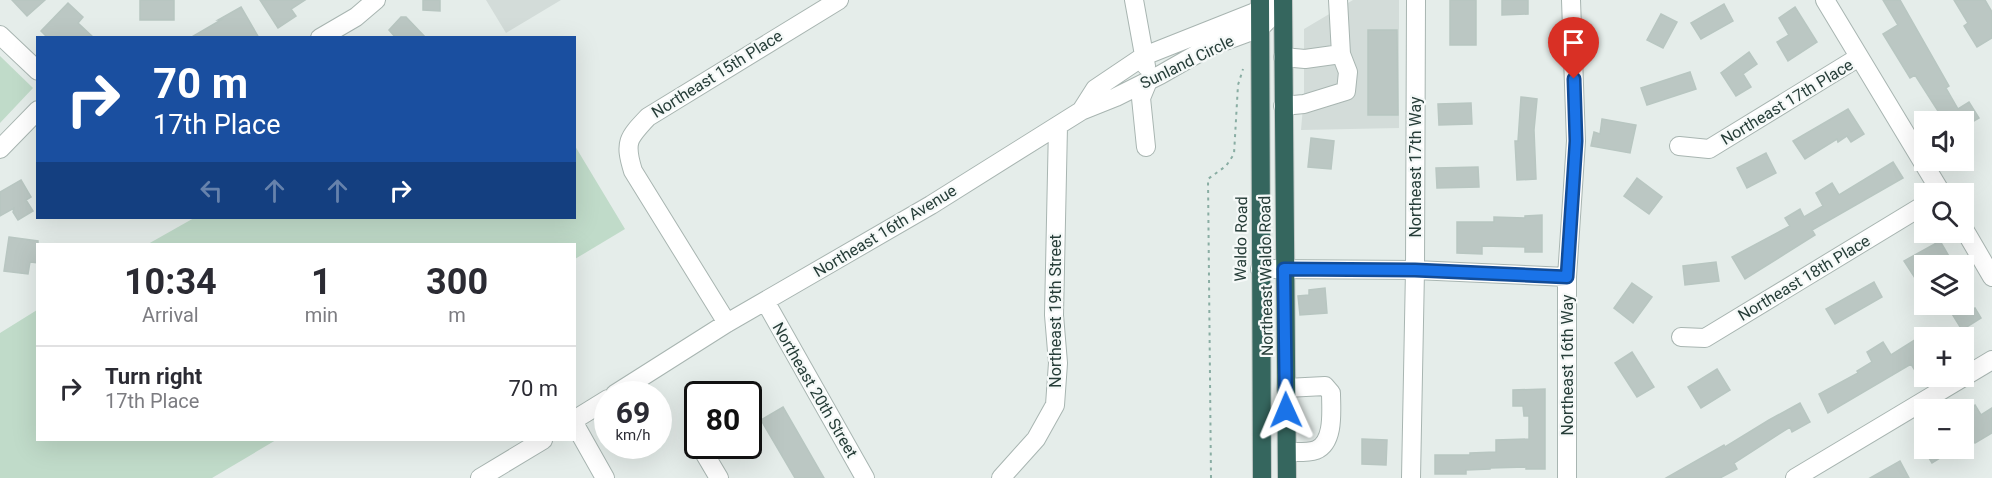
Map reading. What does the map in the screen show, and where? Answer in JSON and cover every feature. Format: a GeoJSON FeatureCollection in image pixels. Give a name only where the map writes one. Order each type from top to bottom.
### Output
{"type":"FeatureCollection","features":[{"type":"Feature","properties":{"kind":"highway"},"geometry":{"type":"LineString","coordinates":[[1283,106],[1286,2]]}},
{"type":"Feature","properties":{"kind":"highway","name":"Waldo Road"},"geometry":{"type":"LineString","coordinates":[[1260,13],[1262,478]]}},
{"type":"Feature","properties":{"kind":"highway","name":"Northeast Waldo Road"},"geometry":{"type":"LineString","coordinates":[[1283,106],[1287,478]]}},
{"type":"Feature","properties":{"kind":"street"},"geometry":{"type":"LineString","coordinates":[[323,36],[356,16],[376,0]]}},
{"type":"Feature","properties":{"kind":"street","name":"Northeast 15th Place"},"geometry":{"type":"LineString","coordinates":[[727,323],[633,171],[627,152],[633,133],[648,117],[839,0]]}},
{"type":"Feature","properties":{"kind":"street"},"geometry":{"type":"LineString","coordinates":[[1134,0],[1148,81],[1141,98],[1146,147]]}},
{"type":"Feature","properties":{"kind":"street"},"geometry":{"type":"LineString","coordinates":[[1283,106],[1304,104],[1346,91],[1348,72],[1341,54],[1338,0]]}},
{"type":"Feature","properties":{"kind":"street","name":"Northeast 17th Way"},"geometry":{"type":"LineString","coordinates":[[1411,478],[1415,270],[1416,0]]}},
{"type":"Feature","properties":{"kind":"street","name":"Northeast 16th Way"},"geometry":{"type":"LineString","coordinates":[[1567,478],[1567,277],[1576,141],[1571,0]]}},
{"type":"Feature","properties":{"kind":"street"},"geometry":{"type":"LineString","coordinates":[[1825,0],[1935,183]]}},
{"type":"Feature","properties":{"kind":"street","name":"Sunland Circle"},"geometry":{"type":"LineString","coordinates":[[1144,56],[1286,2]]}},
{"type":"Feature","properties":{"kind":"street","name":"Sunland Circle"},"geometry":{"type":"LineString","coordinates":[[1081,111],[1148,81],[1211,46],[1260,13]]}},
{"type":"Feature","properties":{"kind":"street"},"geometry":{"type":"LineString","coordinates":[[0,35],[36,69]]}},
{"type":"Feature","properties":{"kind":"street"},"geometry":{"type":"LineString","coordinates":[[1283,57],[1305,59],[1341,54]]}},
{"type":"Feature","properties":{"kind":"street","name":"Northeast 16th Avenue"},"geometry":{"type":"LineString","coordinates":[[636,381],[727,323],[931,205],[1058,126],[1081,111],[1095,89],[1144,56]]}},
{"type":"Feature","properties":{"kind":"street","name":"Northeast 17th Place"},"geometry":{"type":"LineString","coordinates":[[1679,146],[1709,149],[1859,57]]}},
{"type":"Feature","properties":{"kind":"street"},"geometry":{"type":"LineString","coordinates":[[0,149],[36,112]]}},
{"type":"Feature","properties":{"kind":"street","name":"Northeast 19th Street"},"geometry":{"type":"LineString","coordinates":[[1001,478],[1036,440],[1054,405],[1058,363],[1054,304],[1058,126]]}},
{"type":"Feature","properties":{"kind":"street","name":"Northeast 18th Place"},"geometry":{"type":"LineString","coordinates":[[1681,337],[1705,338],[1914,211]]}},
{"type":"Feature","properties":{"kind":"street"},"geometry":{"type":"LineString","coordinates":[[1972,243],[1992,276]]}},
{"type":"Feature","properties":{"kind":"street"},"geometry":{"type":"LineString","coordinates":[[1260,269],[1415,270],[1567,277]]}},
{"type":"Feature","properties":{"kind":"street","name":"Northeast 20th Street"},"geometry":{"type":"LineString","coordinates":[[765,301],[865,478]]}},
{"type":"Feature","properties":{"kind":"street"},"geometry":{"type":"LineString","coordinates":[[1795,478],[1992,360]]}},
{"type":"Feature","properties":{"kind":"street"},"geometry":{"type":"LineString","coordinates":[[1286,388],[1325,386],[1331,393],[1329,434],[1323,446],[1313,451],[1287,452]]}},
{"type":"Feature","properties":{"kind":"street"},"geometry":{"type":"LineString","coordinates":[[576,421],[594,408]]}},
{"type":"Feature","properties":{"kind":"street"},"geometry":{"type":"LineString","coordinates":[[576,426],[605,478]]}},
{"type":"Feature","properties":{"kind":"street"},"geometry":{"type":"LineString","coordinates":[[480,478],[541,441]]}},
{"type":"Feature","properties":{"kind":"street"},"geometry":{"type":"LineString","coordinates":[[708,459],[719,478]]}},
{"type":"Feature","properties":{"kind":"path"},"geometry":{"type":"LineString","coordinates":[[1211,478],[1208,178],[1226,166],[1234,154],[1238,85],[1244,68]]}},
{"type":"Feature","properties":{"kind":"shaded area"},"geometry":{"type":"Polygon","coordinates":[[[486,0],[561,0],[506,33],[486,0]]]}},
{"type":"Feature","properties":{"kind":"shaded area"},"geometry":{"type":"Polygon","coordinates":[[[1353,0],[1399,0],[1399,128],[1301,130],[1304,95],[1304,29],[1353,0]]]}},
{"type":"Feature","properties":{"kind":"green space"},"geometry":{"type":"Polygon","coordinates":[[[0,56],[33,88],[0,123],[0,56]]]}},
{"type":"Feature","properties":{"kind":"green space"},"geometry":{"type":"Polygon","coordinates":[[[576,148],[625,229],[576,258],[576,243],[150,243],[192,219],[576,219],[576,148]]]}},
{"type":"Feature","properties":{"kind":"green space"},"geometry":{"type":"Polygon","coordinates":[[[36,311],[36,441],[274,441],[212,478],[0,478],[0,333],[36,311]]]}},
{"type":"Feature","properties":{"kind":"building"},"geometry":{"type":"Polygon","coordinates":[[[12,0],[45,0],[27,16],[12,0]]]}},
{"type":"Feature","properties":{"kind":"building"},"geometry":{"type":"Polygon","coordinates":[[[140,0],[174,0],[174,20],[140,20],[140,0]]]}},
{"type":"Feature","properties":{"kind":"building"},"geometry":{"type":"Polygon","coordinates":[[[260,0],[305,0],[291,9],[296,16],[278,28],[260,0]]]}},
{"type":"Feature","properties":{"kind":"building"},"geometry":{"type":"Polygon","coordinates":[[[423,0],[440,0],[440,11],[423,10],[423,0]]]}},
{"type":"Feature","properties":{"kind":"building"},"geometry":{"type":"Polygon","coordinates":[[[1450,0],[1476,0],[1476,45],[1450,45],[1450,0]]]}},
{"type":"Feature","properties":{"kind":"building"},"geometry":{"type":"Polygon","coordinates":[[[1502,0],[1528,0],[1528,14],[1502,15],[1502,0]]]}},
{"type":"Feature","properties":{"kind":"building"},"geometry":{"type":"Polygon","coordinates":[[[1883,0],[1900,0],[1949,86],[1946,88],[1958,109],[1969,102],[1979,118],[1974,121],[1974,111],[1938,111],[1915,75],[1910,78],[1883,34],[1898,25],[1883,0]]]}},
{"type":"Feature","properties":{"kind":"building"},"geometry":{"type":"Polygon","coordinates":[[[1954,0],[1985,0],[1992,12],[1992,38],[1977,47],[1964,26],[1968,23],[1954,0]]]}},
{"type":"Feature","properties":{"kind":"building"},"geometry":{"type":"Polygon","coordinates":[[[68,3],[83,17],[78,23],[92,36],[46,36],[41,31],[68,3]]]}},
{"type":"Feature","properties":{"kind":"building"},"geometry":{"type":"Polygon","coordinates":[[[1724,4],[1733,21],[1701,39],[1691,23],[1724,4]]]}},
{"type":"Feature","properties":{"kind":"building"},"geometry":{"type":"Polygon","coordinates":[[[241,7],[258,36],[193,36],[221,20],[218,20],[241,7]]]}},
{"type":"Feature","properties":{"kind":"building"},"geometry":{"type":"Polygon","coordinates":[[[1795,7],[1817,42],[1788,61],[1777,42],[1789,35],[1779,18],[1795,7]]]}},
{"type":"Feature","properties":{"kind":"building"},"geometry":{"type":"Polygon","coordinates":[[[1661,14],[1677,22],[1663,48],[1647,40],[1661,14]]]}},
{"type":"Feature","properties":{"kind":"building"},"geometry":{"type":"Polygon","coordinates":[[[401,17],[406,17],[424,36],[394,36],[389,30],[401,17]]]}},
{"type":"Feature","properties":{"kind":"building"},"geometry":{"type":"Polygon","coordinates":[[[1368,30],[1397,30],[1398,115],[1368,115],[1368,30]]]}},
{"type":"Feature","properties":{"kind":"building"},"geometry":{"type":"Polygon","coordinates":[[[1749,52],[1757,64],[1743,74],[1751,87],[1736,96],[1721,73],[1749,52]]]}},
{"type":"Feature","properties":{"kind":"building"},"geometry":{"type":"Polygon","coordinates":[[[1690,72],[1696,89],[1647,105],[1641,88],[1690,72]]]}},
{"type":"Feature","properties":{"kind":"building"},"geometry":{"type":"Polygon","coordinates":[[[1521,97],[1537,99],[1534,130],[1536,179],[1517,180],[1515,141],[1518,141],[1521,97]]]}},
{"type":"Feature","properties":{"kind":"building"},"geometry":{"type":"Polygon","coordinates":[[[1471,103],[1472,124],[1439,125],[1438,104],[1471,103]]]}},
{"type":"Feature","properties":{"kind":"building"},"geometry":{"type":"Polygon","coordinates":[[[1848,109],[1864,134],[1851,142],[1847,136],[1838,142],[1837,139],[1805,159],[1793,141],[1848,109]]]}},
{"type":"Feature","properties":{"kind":"building"},"geometry":{"type":"Polygon","coordinates":[[[1602,119],[1636,125],[1630,153],[1591,146],[1594,132],[1600,134],[1602,119]]]}},
{"type":"Feature","properties":{"kind":"building"},"geometry":{"type":"Polygon","coordinates":[[[1311,138],[1334,141],[1331,169],[1308,167],[1311,138]]]}},
{"type":"Feature","properties":{"kind":"building"},"geometry":{"type":"Polygon","coordinates":[[[1766,153],[1776,173],[1747,188],[1737,168],[1766,153]]]}},
{"type":"Feature","properties":{"kind":"building"},"geometry":{"type":"Polygon","coordinates":[[[1893,162],[1903,178],[1812,230],[1815,235],[1745,279],[1732,257],[1790,226],[1785,218],[1800,209],[1804,217],[1823,206],[1816,193],[1832,183],[1839,195],[1893,162]]]}},
{"type":"Feature","properties":{"kind":"building"},"geometry":{"type":"Polygon","coordinates":[[[1478,167],[1479,187],[1437,188],[1436,168],[1478,167]]]}},
{"type":"Feature","properties":{"kind":"building"},"geometry":{"type":"Polygon","coordinates":[[[1637,178],[1662,197],[1649,214],[1624,196],[1637,178]]]}},
{"type":"Feature","properties":{"kind":"building"},"geometry":{"type":"Polygon","coordinates":[[[21,180],[31,197],[26,200],[33,211],[18,220],[13,212],[14,208],[0,216],[0,192],[21,180]]]}},
{"type":"Feature","properties":{"kind":"building"},"geometry":{"type":"Polygon","coordinates":[[[1542,215],[1542,252],[1525,252],[1525,247],[1482,246],[1482,254],[1457,253],[1457,222],[1494,222],[1494,217],[1525,218],[1525,216],[1542,215]]]}},
{"type":"Feature","properties":{"kind":"building"},"geometry":{"type":"Polygon","coordinates":[[[9,237],[38,241],[36,243],[36,263],[30,262],[28,274],[4,271],[9,237]]]}},
{"type":"Feature","properties":{"kind":"building"},"geometry":{"type":"Polygon","coordinates":[[[1936,243],[1941,243],[1948,255],[1915,255],[1936,243]]]}},
{"type":"Feature","properties":{"kind":"building"},"geometry":{"type":"Polygon","coordinates":[[[1914,255],[1914,276],[1904,261],[1914,255]]]}},
{"type":"Feature","properties":{"kind":"building"},"geometry":{"type":"Polygon","coordinates":[[[1716,262],[1719,281],[1685,285],[1683,266],[1716,262]]]}},
{"type":"Feature","properties":{"kind":"building"},"geometry":{"type":"Polygon","coordinates":[[[1874,282],[1882,297],[1835,324],[1826,309],[1874,282]]]}},
{"type":"Feature","properties":{"kind":"building"},"geometry":{"type":"Polygon","coordinates":[[[1632,283],[1652,297],[1633,323],[1614,308],[1632,283]]]}},
{"type":"Feature","properties":{"kind":"building"},"geometry":{"type":"Polygon","coordinates":[[[1325,288],[1327,313],[1300,315],[1298,296],[1309,295],[1309,290],[1325,288]]]}},
{"type":"Feature","properties":{"kind":"building"},"geometry":{"type":"Polygon","coordinates":[[[1975,308],[1981,318],[1967,327],[1960,327],[1953,315],[1974,315],[1975,308]]]}},
{"type":"Feature","properties":{"kind":"building"},"geometry":{"type":"Polygon","coordinates":[[[1914,340],[1914,369],[1911,364],[1828,413],[1819,394],[1858,373],[1857,371],[1872,362],[1867,352],[1883,342],[1891,355],[1914,340]]]}},
{"type":"Feature","properties":{"kind":"building"},"geometry":{"type":"Polygon","coordinates":[[[1632,352],[1654,387],[1637,397],[1615,363],[1632,352]]]}},
{"type":"Feature","properties":{"kind":"building"},"geometry":{"type":"Polygon","coordinates":[[[1717,369],[1730,390],[1701,408],[1688,387],[1717,369]]]}},
{"type":"Feature","properties":{"kind":"building"},"geometry":{"type":"Polygon","coordinates":[[[1545,389],[1545,469],[1490,468],[1466,470],[1466,474],[1435,474],[1435,455],[1496,452],[1496,440],[1529,439],[1529,416],[1524,416],[1523,406],[1513,406],[1513,390],[1545,389]]]}},
{"type":"Feature","properties":{"kind":"building"},"geometry":{"type":"Polygon","coordinates":[[[1800,403],[1810,422],[1792,432],[1790,427],[1734,463],[1737,469],[1720,478],[1666,478],[1724,445],[1725,447],[1800,403]]]}},
{"type":"Feature","properties":{"kind":"building"},"geometry":{"type":"Polygon","coordinates":[[[1974,406],[1981,415],[1992,408],[1992,433],[1975,443],[1974,442],[1974,406]]]}},
{"type":"Feature","properties":{"kind":"building"},"geometry":{"type":"Polygon","coordinates":[[[783,407],[824,478],[795,478],[762,419],[783,407]]]}},
{"type":"Feature","properties":{"kind":"building"},"geometry":{"type":"Polygon","coordinates":[[[1362,439],[1387,440],[1386,465],[1362,464],[1362,439]]]}},
{"type":"Feature","properties":{"kind":"building"},"geometry":{"type":"Polygon","coordinates":[[[1900,461],[1909,478],[1870,478],[1900,461]]]}},
{"type":"Feature","properties":{"kind":"route"},"geometry":{"type":"LineString","coordinates":[[1286,410],[1284,269],[1415,270],[1567,277],[1576,141],[1574,79]]}}]}
